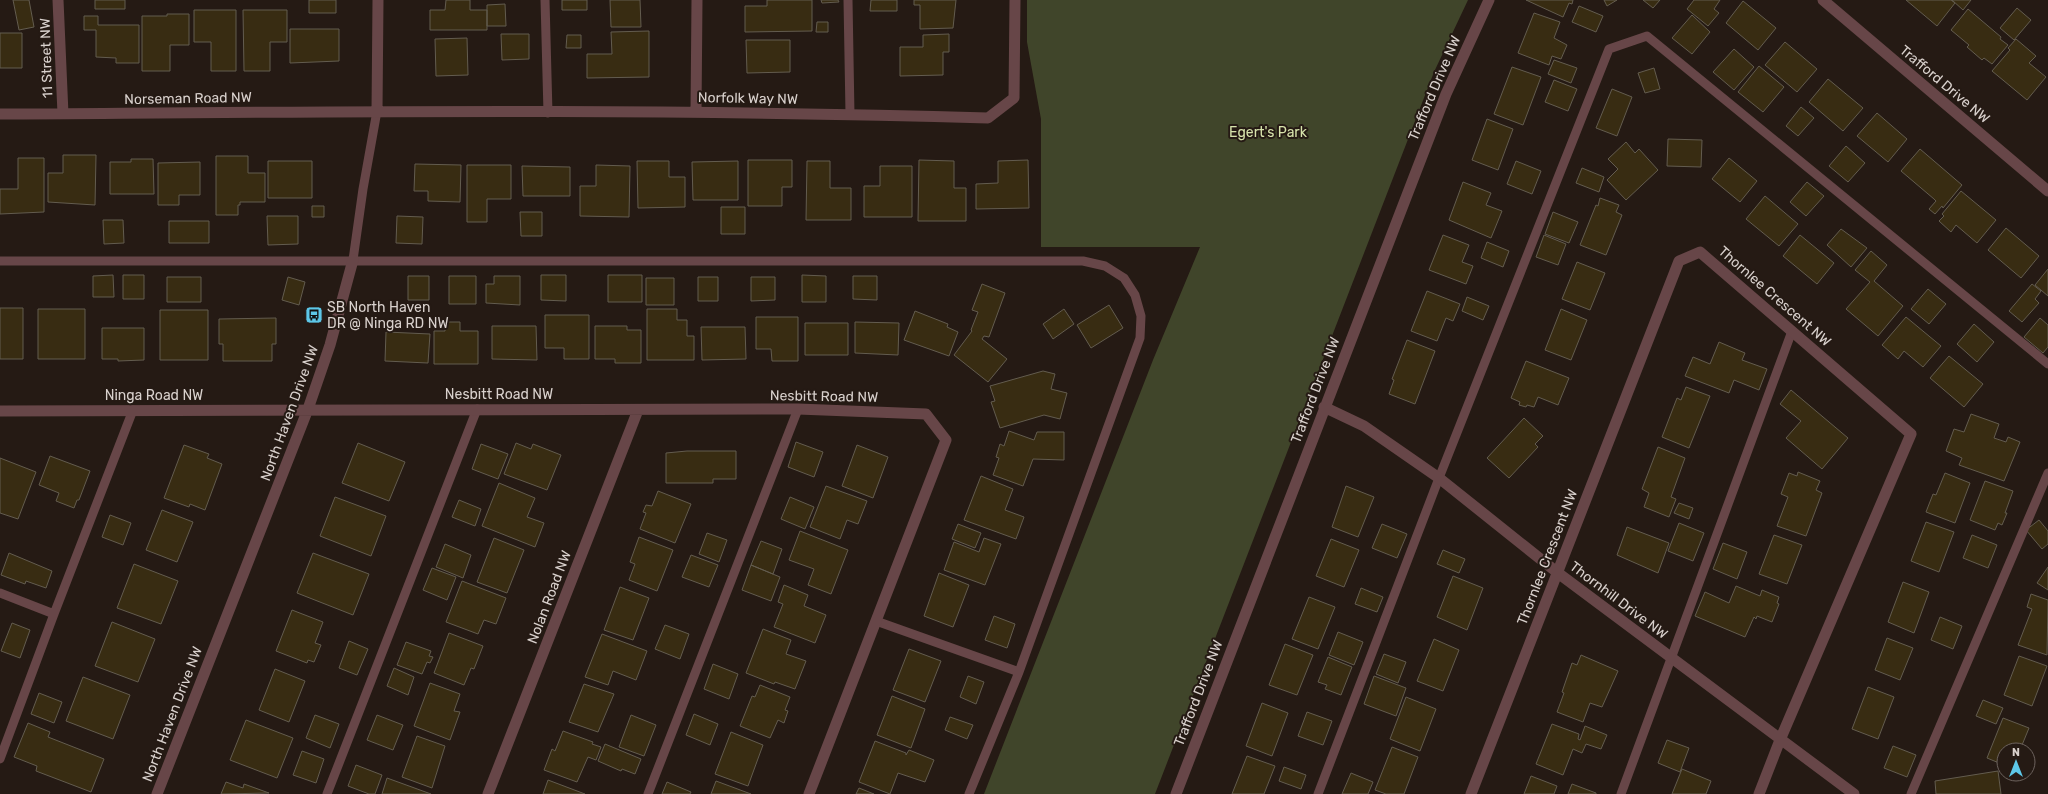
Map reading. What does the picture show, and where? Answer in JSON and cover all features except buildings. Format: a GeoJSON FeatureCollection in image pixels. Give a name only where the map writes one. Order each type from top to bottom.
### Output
{"type":"FeatureCollection","features":[{"type":"Feature","properties":{"kind":"street","name":"11 Street NW"},"geometry":{"type":"LineString","coordinates":[[58,0],[63,114]]}},
{"type":"Feature","properties":{"kind":"street","name":"North Haven Drive NW"},"geometry":{"type":"LineString","coordinates":[[377,111],[378,0]]}},
{"type":"Feature","properties":{"kind":"street"},"geometry":{"type":"LineString","coordinates":[[696,112],[697,0]]}},
{"type":"Feature","properties":{"kind":"street","name":"Norfolk Way NW"},"geometry":{"type":"LineString","coordinates":[[377,111],[548,113],[696,112],[988,118],[1014,98],[1015,0]]}},
{"type":"Feature","properties":{"kind":"street","name":"Trafford Drive NW"},"geometry":{"type":"LineString","coordinates":[[1176,794],[1446,94],[1489,0]]}},
{"type":"Feature","properties":{"kind":"street","name":"Trafford Drive NW"},"geometry":{"type":"LineString","coordinates":[[1823,0],[2048,191]]}},
{"type":"Feature","properties":{"kind":"street","name":"Norseman Road NW"},"geometry":{"type":"LineString","coordinates":[[0,114],[377,111]]}},
{"type":"Feature","properties":{"kind":"street","name":"Thornlee Crescent NW"},"geometry":{"type":"LineString","coordinates":[[1471,794],[1679,261],[1700,252],[1911,434],[1780,740],[1759,794]]}},
{"type":"Feature","properties":{"kind":"street","name":"North Haven Drive NW"},"geometry":{"type":"LineString","coordinates":[[157,794],[308,410],[330,345],[353,260]]}},
{"type":"Feature","properties":{"kind":"street","name":"Thornhill Drive NW"},"geometry":{"type":"LineString","coordinates":[[1324,407],[1364,426],[1439,478],[1558,573],[1854,794]]}},
{"type":"Feature","properties":{"kind":"street","name":"Nesbitt Road NW"},"geometry":{"type":"LineString","coordinates":[[308,410],[798,409],[926,414],[946,440],[809,794]]}},
{"type":"Feature","properties":{"kind":"street","name":"Ninga Road NW"},"geometry":{"type":"LineString","coordinates":[[0,411],[308,410]]}},
{"type":"Feature","properties":{"kind":"street","name":"Nolan Road NW"},"geometry":{"type":"LineString","coordinates":[[488,794],[638,410]]}},
{"type":"Feature","properties":{"kind":"lane"},"geometry":{"type":"LineString","coordinates":[[545,0],[548,113]]}},
{"type":"Feature","properties":{"kind":"lane"},"geometry":{"type":"LineString","coordinates":[[848,0],[850,114]]}},
{"type":"Feature","properties":{"kind":"lane"},"geometry":{"type":"LineString","coordinates":[[1318,794],[1439,478],[1609,49],[1647,36],[2048,364]]}},
{"type":"Feature","properties":{"kind":"lane","name":"North Haven Drive NW"},"geometry":{"type":"LineString","coordinates":[[353,260],[363,189],[377,111]]}},
{"type":"Feature","properties":{"kind":"lane"},"geometry":{"type":"LineString","coordinates":[[0,261],[1083,261],[1105,266],[1124,278],[1136,295],[1141,316],[1140,338],[1019,672],[969,794]]}},
{"type":"Feature","properties":{"kind":"lane"},"geometry":{"type":"LineString","coordinates":[[1621,794],[1792,331]]}},
{"type":"Feature","properties":{"kind":"lane"},"geometry":{"type":"LineString","coordinates":[[327,794],[477,409]]}},
{"type":"Feature","properties":{"kind":"lane"},"geometry":{"type":"LineString","coordinates":[[648,794],[798,409]]}},
{"type":"Feature","properties":{"kind":"lane"},"geometry":{"type":"LineString","coordinates":[[0,759],[133,410]]}},
{"type":"Feature","properties":{"kind":"lane"},"geometry":{"type":"LineString","coordinates":[[1912,794],[2048,474]]}},
{"type":"Feature","properties":{"kind":"lane"},"geometry":{"type":"LineString","coordinates":[[0,592],[54,614]]}},
{"type":"Feature","properties":{"kind":"lane"},"geometry":{"type":"LineString","coordinates":[[876,621],[1019,672]]}},
{"type":"Feature","properties":{"kind":"green space","name":"Egert's Park"},"geometry":{"type":"Polygon","coordinates":[[[1027,0],[1468,0],[1434,72],[1155,794],[984,794],[1153,360],[1200,247],[1041,247],[1041,119],[1027,42],[1027,0]]]}},
{"type":"Feature","properties":{"kind":"place","name":"SB North Haven DR @ Ninga RD NW"},"geometry":{"type":"Point","coordinates":[314,315]}}]}
